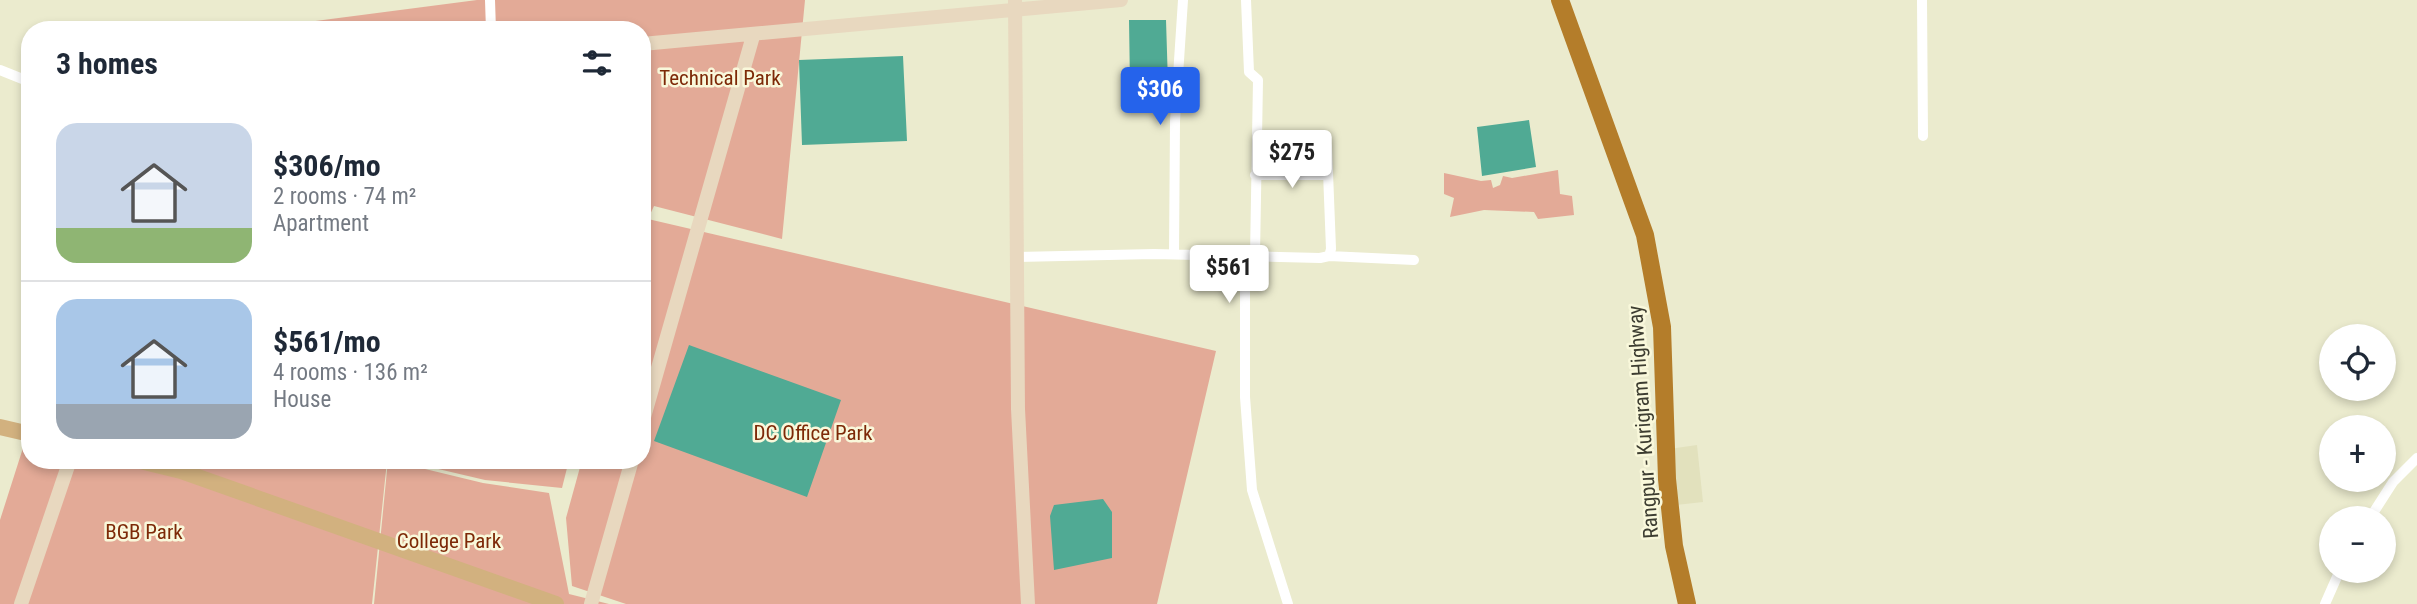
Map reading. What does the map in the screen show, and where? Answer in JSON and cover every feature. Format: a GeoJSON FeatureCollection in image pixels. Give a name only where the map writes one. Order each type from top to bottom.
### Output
{"type":"FeatureCollection","features":[{"type":"Feature","properties":{"kind":"highway","name":"Rangpur - Kurigram Highway"},"geometry":{"type":"LineString","coordinates":[[1560,0],[1645,235],[1662,327],[1667,479],[1674,546],[1687,604]]}},
{"type":"Feature","properties":{"kind":"main road"},"geometry":{"type":"LineString","coordinates":[[0,427],[21,432]]}},
{"type":"Feature","properties":{"kind":"main road"},"geometry":{"type":"LineString","coordinates":[[173,469],[556,604]]}},
{"type":"Feature","properties":{"kind":"street"},"geometry":{"type":"LineString","coordinates":[[490,0],[491,21]]}},
{"type":"Feature","properties":{"kind":"street"},"geometry":{"type":"LineString","coordinates":[[651,43],[753,36],[1015,5],[1121,0]]}},
{"type":"Feature","properties":{"kind":"street"},"geometry":{"type":"LineString","coordinates":[[1174,254],[1175,121],[1183,0]]}},
{"type":"Feature","properties":{"kind":"street"},"geometry":{"type":"LineString","coordinates":[[1246,0],[1249,72],[1258,80],[1255,256],[1245,273],[1248,454],[1257,514],[1288,604]]}},
{"type":"Feature","properties":{"kind":"street"},"geometry":{"type":"LineString","coordinates":[[1922,0],[1923,136]]}},
{"type":"Feature","properties":{"kind":"street"},"geometry":{"type":"LineString","coordinates":[[1015,5],[1018,409],[1028,604]]}},
{"type":"Feature","properties":{"kind":"street"},"geometry":{"type":"LineString","coordinates":[[651,393],[753,36]]}},
{"type":"Feature","properties":{"kind":"street"},"geometry":{"type":"LineString","coordinates":[[0,69],[21,78]]}},
{"type":"Feature","properties":{"kind":"street"},"geometry":{"type":"LineString","coordinates":[[1327,147],[1331,249],[1329,256]]}},
{"type":"Feature","properties":{"kind":"street"},"geometry":{"type":"LineString","coordinates":[[1255,175],[1328,179]]}},
{"type":"Feature","properties":{"kind":"street"},"geometry":{"type":"LineString","coordinates":[[1017,257],[1174,254],[1414,260]]}},
{"type":"Feature","properties":{"kind":"street"},"geometry":{"type":"LineString","coordinates":[[2378,506],[2393,482],[2417,458]]}},
{"type":"Feature","properties":{"kind":"street"},"geometry":{"type":"LineString","coordinates":[[21,604],[68,469]]}},
{"type":"Feature","properties":{"kind":"street"},"geometry":{"type":"LineString","coordinates":[[591,604],[629,469]]}},
{"type":"Feature","properties":{"kind":"street"},"geometry":{"type":"LineString","coordinates":[[2325,604],[2334,583]]}},
{"type":"Feature","properties":{"kind":"shaded area"},"geometry":{"type":"Polygon","coordinates":[[[1697,445],[1703,502],[1676,505],[1669,449],[1697,445]]]}},
{"type":"Feature","properties":{"kind":"green space","name":"DC Office Park"},"geometry":{"type":"Polygon","coordinates":[[[477,0],[805,0],[782,239],[654,206],[651,212],[651,21],[316,21],[477,0]]]}},
{"type":"Feature","properties":{"kind":"green space"},"geometry":{"type":"Polygon","coordinates":[[[1558,170],[1560,194],[1572,196],[1574,215],[1538,219],[1534,212],[1484,210],[1450,217],[1454,198],[1444,194],[1444,173],[1481,181],[1491,180],[1493,188],[1500,185],[1503,176],[1512,178],[1558,170]]]}},
{"type":"Feature","properties":{"kind":"green space","name":"DC Office Park"},"geometry":{"type":"Polygon","coordinates":[[[651,220],[1216,351],[1157,604],[626,604],[572,586],[566,518],[580,469],[651,469],[651,220]]]}},
{"type":"Feature","properties":{"kind":"green space","name":"BGB Park"},"geometry":{"type":"Polygon","coordinates":[[[21,454],[21,469],[386,469],[372,604],[0,604],[0,520],[21,454]]]}},
{"type":"Feature","properties":{"kind":"green space","name":"College Park"},"geometry":{"type":"Polygon","coordinates":[[[387,469],[425,469],[483,483],[549,493],[569,594],[609,604],[374,604],[387,469]]]}},
{"type":"Feature","properties":{"kind":"green space"},"geometry":{"type":"Polygon","coordinates":[[[438,469],[567,469],[562,488],[485,480],[438,469]]]}},
{"type":"Feature","properties":{"kind":"water"},"geometry":{"type":"Polygon","coordinates":[[[1129,20],[1166,20],[1168,84],[1130,85],[1129,20]]]}},
{"type":"Feature","properties":{"kind":"water"},"geometry":{"type":"Polygon","coordinates":[[[903,56],[907,141],[802,145],[799,60],[903,56]]]}},
{"type":"Feature","properties":{"kind":"water"},"geometry":{"type":"Polygon","coordinates":[[[1529,120],[1536,167],[1482,176],[1477,127],[1529,120]]]}},
{"type":"Feature","properties":{"kind":"water"},"geometry":{"type":"Polygon","coordinates":[[[689,345],[841,400],[807,497],[654,441],[689,345]]]}},
{"type":"Feature","properties":{"kind":"water"},"geometry":{"type":"Polygon","coordinates":[[[1103,499],[1112,512],[1112,558],[1054,570],[1050,516],[1054,505],[1103,499]]]}},
{"type":"Feature","properties":{"kind":"park label","name":"Technical Park"},"geometry":{"type":"Point","coordinates":[720,78]}}]}
